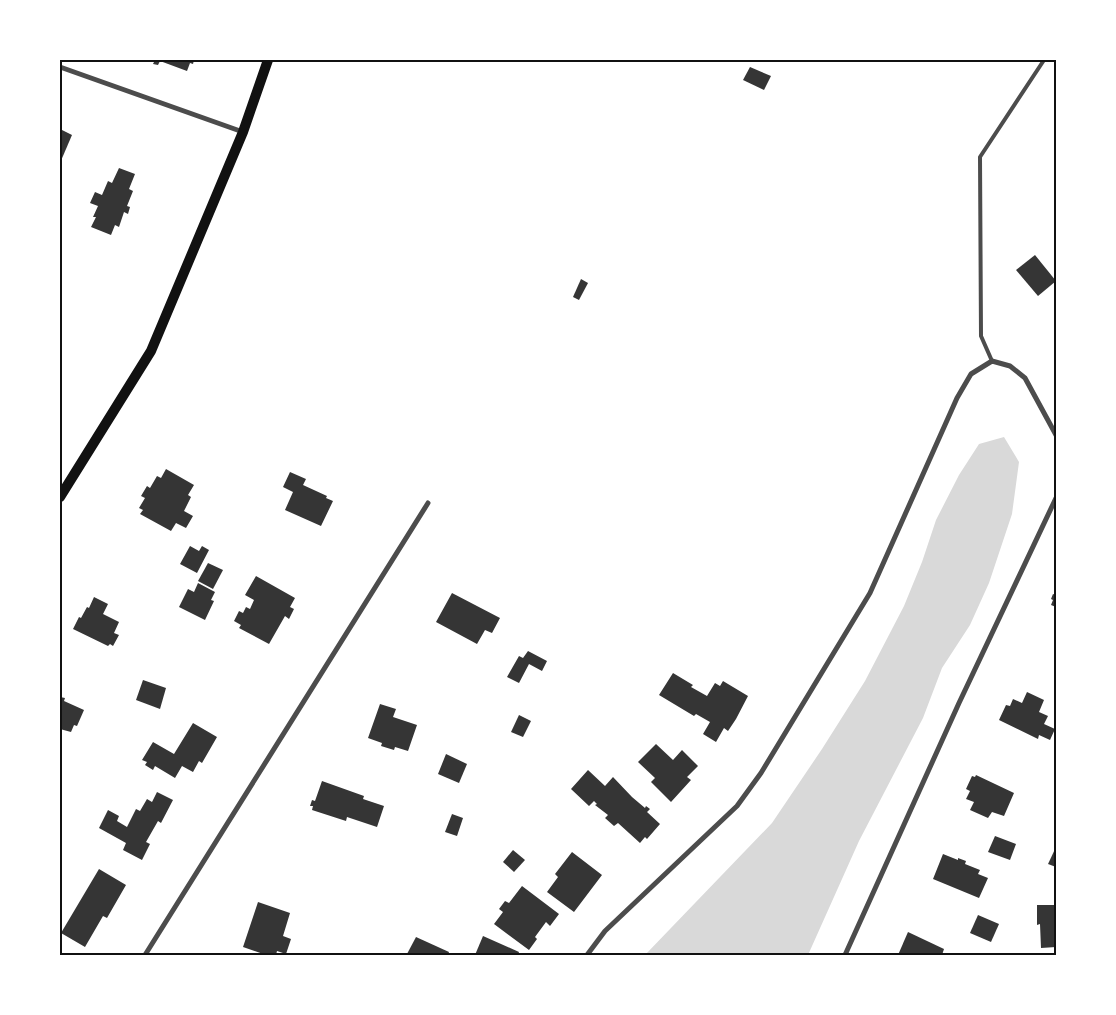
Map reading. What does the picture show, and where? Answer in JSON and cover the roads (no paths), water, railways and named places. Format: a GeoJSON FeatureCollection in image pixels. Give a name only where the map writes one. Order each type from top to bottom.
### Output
{"type":"FeatureCollection","features":[{"type":"Feature","properties":{"kind":"main road"},"geometry":{"type":"LineString","coordinates":[[60,497],[150,351],[243,132],[268,60]]}},
{"type":"Feature","properties":{"kind":"street"},"geometry":{"type":"LineString","coordinates":[[60,67],[243,132]]}},
{"type":"Feature","properties":{"kind":"street"},"geometry":{"type":"LineString","coordinates":[[587,955],[605,931],[737,806],[761,773],[870,593],[957,398],[971,374],[992,361],[1010,366],[1025,378],[1056,435]]}},
{"type":"Feature","properties":{"kind":"street"},"geometry":{"type":"LineString","coordinates":[[845,955],[959,703],[1056,498]]}},
{"type":"Feature","properties":{"kind":"street"},"geometry":{"type":"LineString","coordinates":[[145,955],[428,503]]}},
{"type":"Feature","properties":{"kind":"lane"},"geometry":{"type":"LineString","coordinates":[[992,361],[981,336],[980,157],[1044,60]]}}]}
